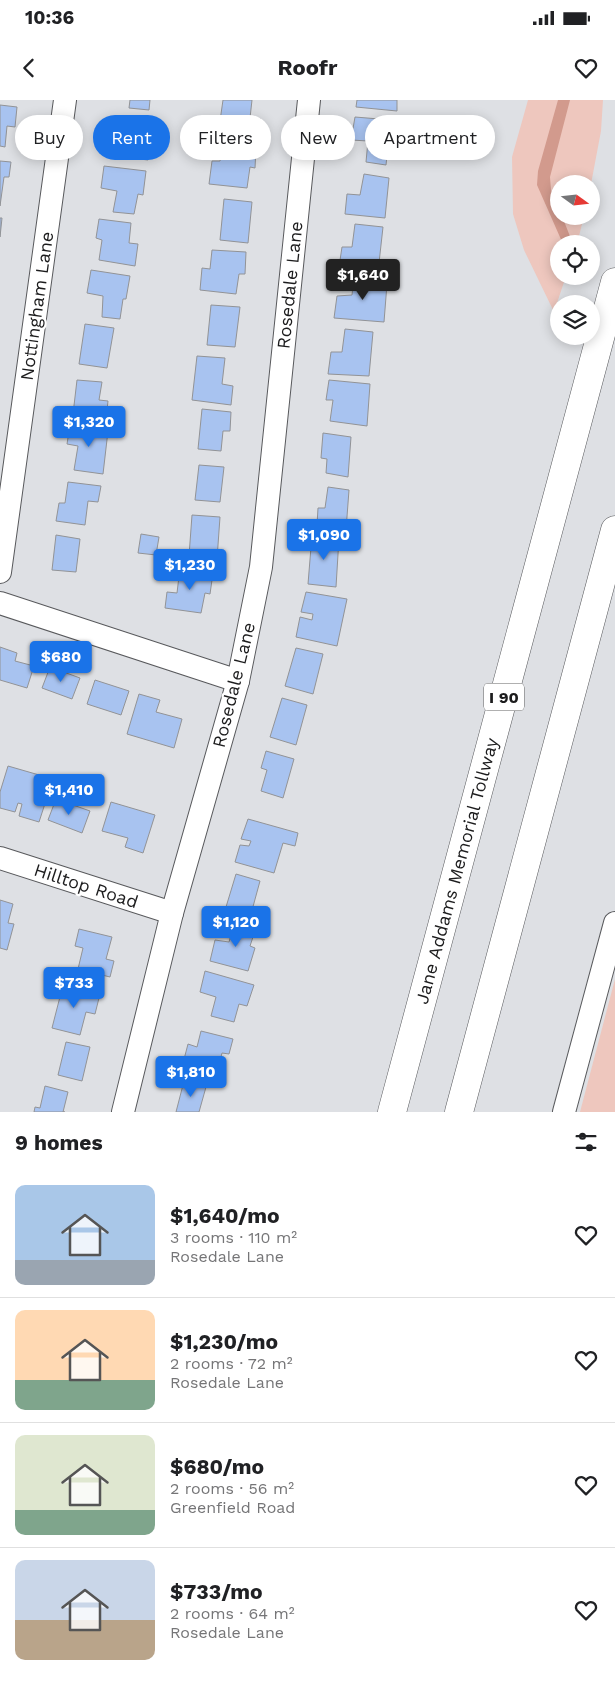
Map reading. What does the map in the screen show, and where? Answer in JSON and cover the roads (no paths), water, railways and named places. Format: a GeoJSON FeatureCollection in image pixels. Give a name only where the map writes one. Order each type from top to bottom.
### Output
{"type":"FeatureCollection","features":[{"type":"Feature","properties":{"kind":"highway","name":"Jane Addams Memorial Tollway"},"geometry":{"type":"LineString","coordinates":[[392,1112],[615,282]]}},
{"type":"Feature","properties":{"kind":"highway"},"geometry":{"type":"LineString","coordinates":[[459,1112],[615,530]]}},
{"type":"Feature","properties":{"kind":"street","name":"Nottingham Lane"},"geometry":{"type":"LineString","coordinates":[[0,572],[65,100]]}},
{"type":"Feature","properties":{"kind":"street","name":"Rosedale Lane"},"geometry":{"type":"LineString","coordinates":[[123,1112],[172,913],[238,681],[260,567],[309,100]]}},
{"type":"Feature","properties":{"kind":"street"},"geometry":{"type":"LineString","coordinates":[[0,602],[238,681]]}},
{"type":"Feature","properties":{"kind":"street","name":"Hilltop Road"},"geometry":{"type":"LineString","coordinates":[[0,858],[172,913]]}},
{"type":"Feature","properties":{"kind":"street"},"geometry":{"type":"LineString","coordinates":[[564,1112],[615,923]]}}]}
